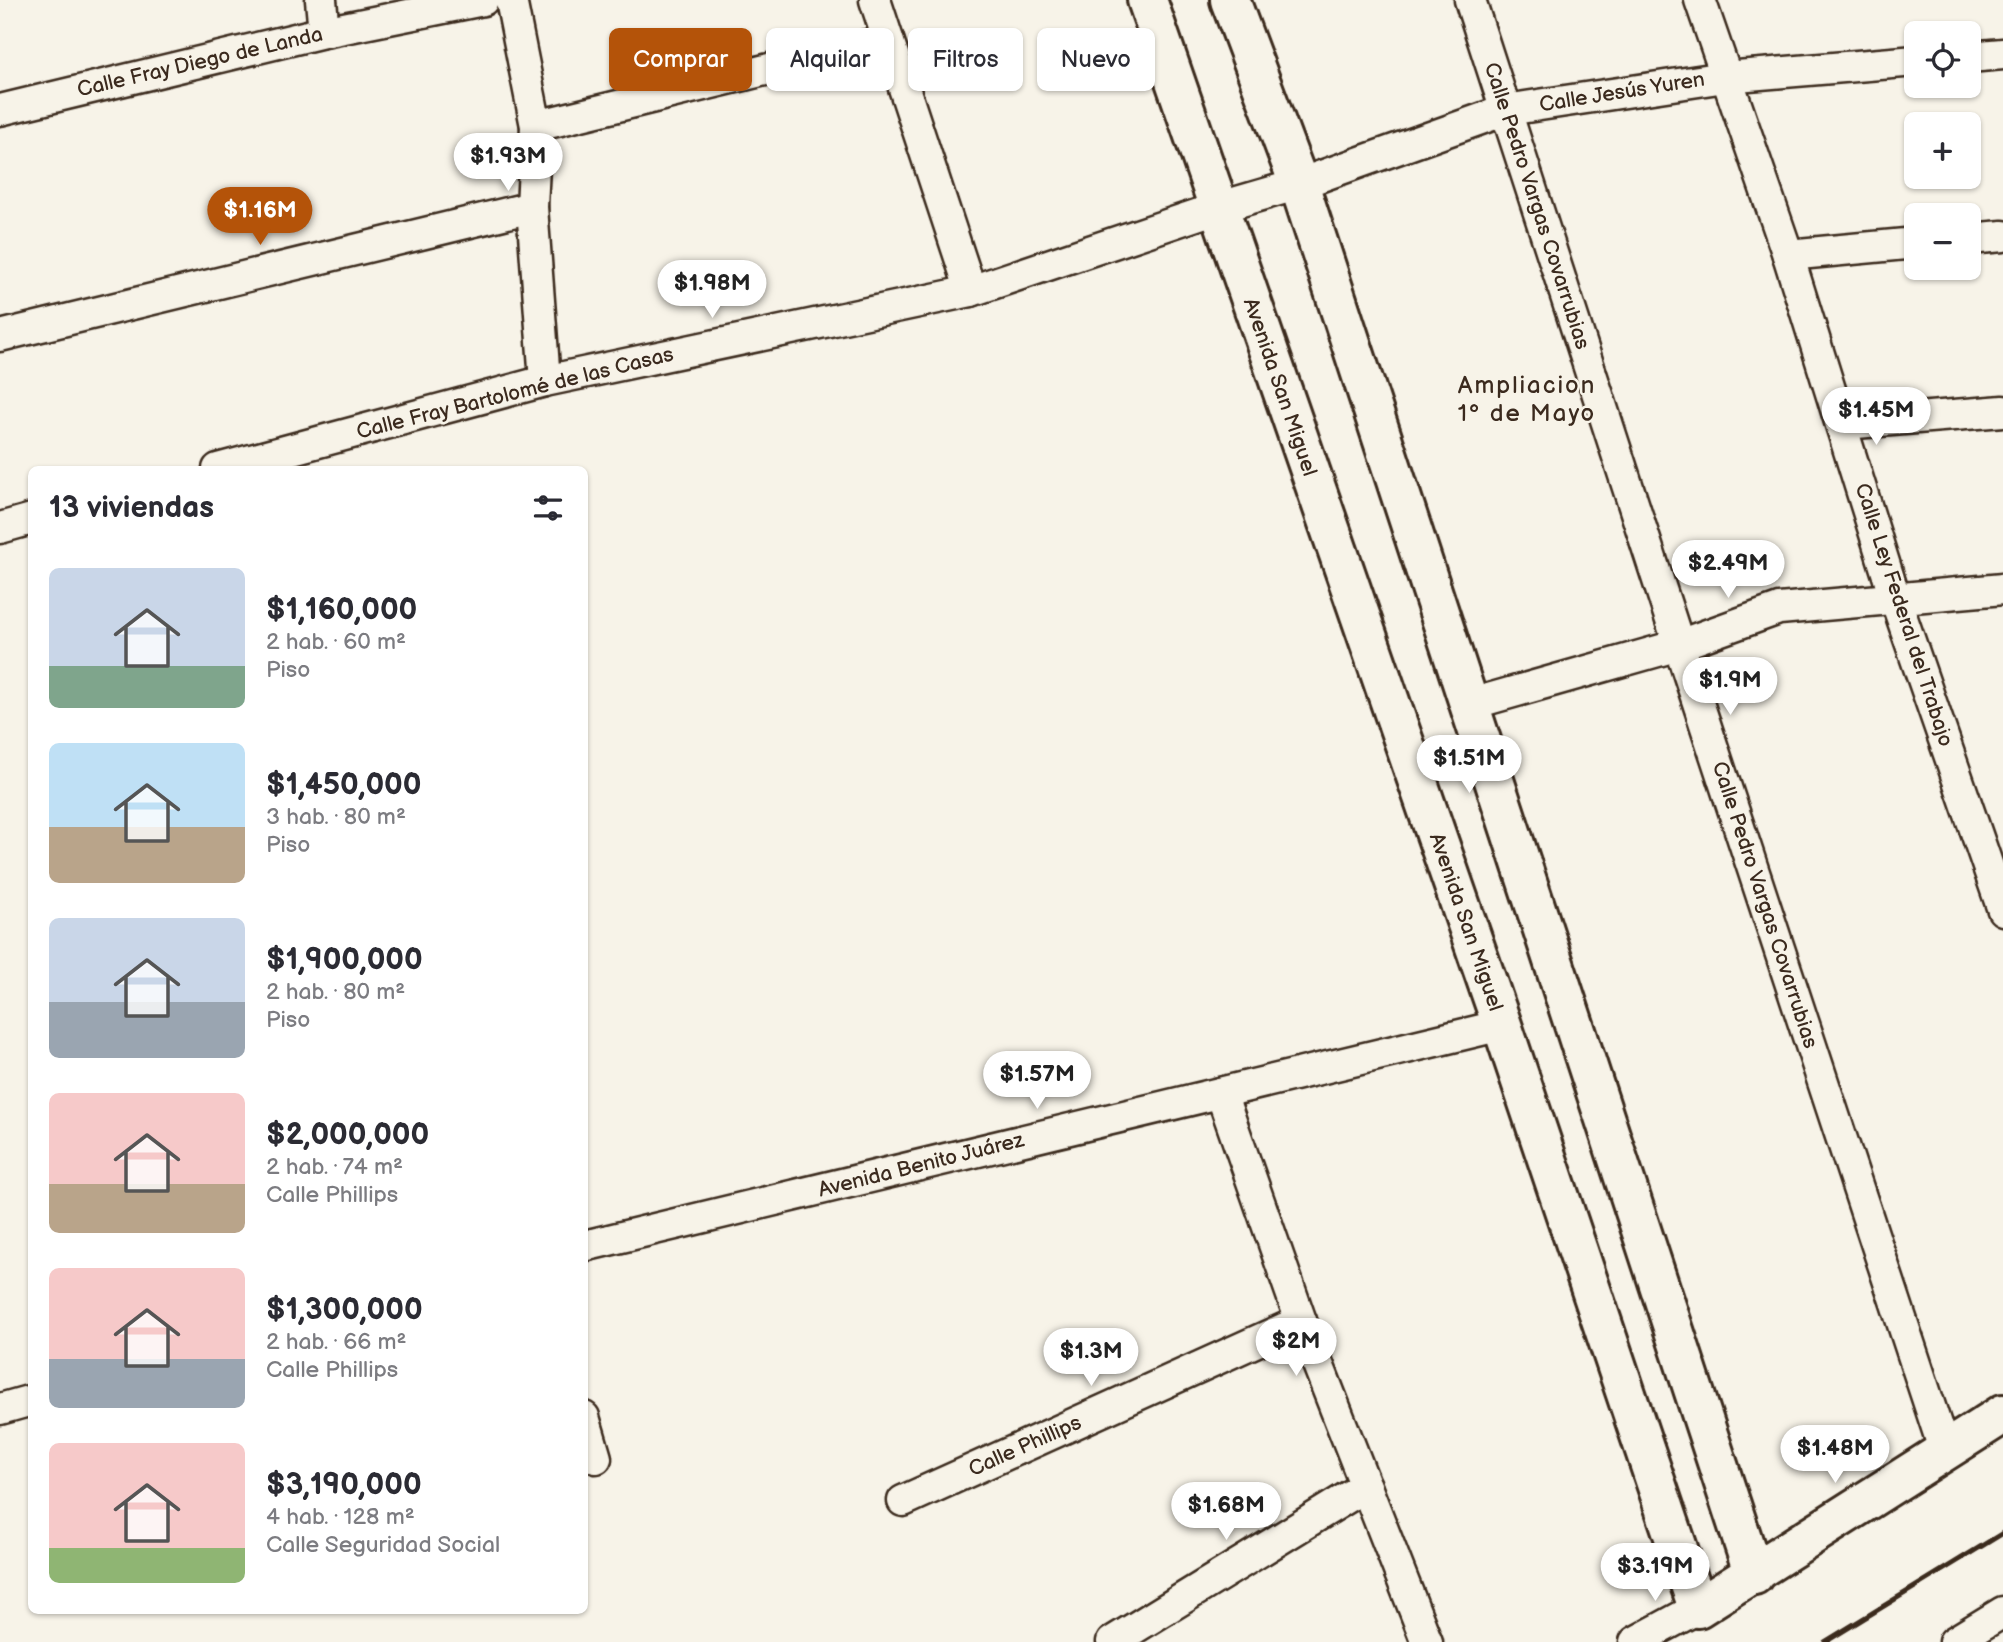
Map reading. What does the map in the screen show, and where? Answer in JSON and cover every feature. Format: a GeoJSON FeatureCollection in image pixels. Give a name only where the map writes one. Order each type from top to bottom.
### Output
{"type":"FeatureCollection","features":[{"type":"Feature","properties":{"kind":"street"},"geometry":{"type":"LineString","coordinates":[[321,0],[324,32]]}},
{"type":"Feature","properties":{"kind":"street","name":"Calle Fray Diego de Landa"},"geometry":{"type":"LineString","coordinates":[[0,110],[324,32],[483,0]]}},
{"type":"Feature","properties":{"kind":"street"},"geometry":{"type":"LineString","coordinates":[[511,0],[536,126],[532,207],[545,381]]}},
{"type":"Feature","properties":{"kind":"street"},"geometry":{"type":"LineString","coordinates":[[875,0],[884,28]]}},
{"type":"Feature","properties":{"kind":"street","name":"Avenida San Miguel"},"geometry":{"type":"LineString","coordinates":[[1147,0],[1502,1025],[1698,1608]]}},
{"type":"Feature","properties":{"kind":"street"},"geometry":{"type":"LineString","coordinates":[[1230,0],[1299,184],[1754,1575]]}},
{"type":"Feature","properties":{"kind":"street","name":"Calle Pedro Vargas Covarrubias"},"geometry":{"type":"LineString","coordinates":[[1470,0],[1944,1449]]}},
{"type":"Feature","properties":{"kind":"street","name":"Calle Ley Federal del Trabajo"},"geometry":{"type":"LineString","coordinates":[[1700,0],[1788,255],[1843,424],[1895,598],[2003,910]]}},
{"type":"Feature","properties":{"kind":"street"},"geometry":{"type":"LineString","coordinates":[[1981,56],[2003,54]]}},
{"type":"Feature","properties":{"kind":"street"},"geometry":{"type":"LineString","coordinates":[[894,58],[971,291]]}},
{"type":"Feature","properties":{"kind":"street","name":"Calle Jesús Yuren"},"geometry":{"type":"LineString","coordinates":[[1217,208],[1299,184],[1506,110],[1726,77],[1904,62]]}},
{"type":"Feature","properties":{"kind":"street"},"geometry":{"type":"LineString","coordinates":[[536,126],[766,70]]}},
{"type":"Feature","properties":{"kind":"street"},"geometry":{"type":"LineString","coordinates":[[0,336],[532,207]]}},
{"type":"Feature","properties":{"kind":"street","name":"Calle Fray Bartolomé de las Casas"},"geometry":{"type":"LineString","coordinates":[[229,466],[545,381],[971,291],[1217,208]]}},
{"type":"Feature","properties":{"kind":"street"},"geometry":{"type":"LineString","coordinates":[[1981,238],[2003,236]]}},
{"type":"Feature","properties":{"kind":"street"},"geometry":{"type":"LineString","coordinates":[[1788,255],[1904,244]]}},
{"type":"Feature","properties":{"kind":"street"},"geometry":{"type":"LineString","coordinates":[[1843,424],[2003,411]]}},
{"type":"Feature","properties":{"kind":"street"},"geometry":{"type":"LineString","coordinates":[[0,528],[28,520]]}},
{"type":"Feature","properties":{"kind":"street"},"geometry":{"type":"LineString","coordinates":[[1471,704],[1679,645],[1779,609],[2003,589]]}},
{"type":"Feature","properties":{"kind":"street","name":"Avenida Benito Juárez"},"geometry":{"type":"LineString","coordinates":[[588,1245],[1502,1025]]}},
{"type":"Feature","properties":{"kind":"street"},"geometry":{"type":"LineString","coordinates":[[1221,1093],[1301,1321],[1427,1642]]}},
{"type":"Feature","properties":{"kind":"street","name":"Calle Phillips"},"geometry":{"type":"LineString","coordinates":[[903,1501],[1301,1321]]}},
{"type":"Feature","properties":{"kind":"street"},"geometry":{"type":"LineString","coordinates":[[0,1409],[28,1401]]}},
{"type":"Feature","properties":{"kind":"street"},"geometry":{"type":"LineString","coordinates":[[1635,1642],[1754,1575],[1944,1449],[2003,1414]]}},
{"type":"Feature","properties":{"kind":"street"},"geometry":{"type":"LineString","coordinates":[[588,1431],[596,1458]]}},
{"type":"Feature","properties":{"kind":"street"},"geometry":{"type":"LineString","coordinates":[[1112,1642],[1366,1486]]}},
{"type":"Feature","properties":{"kind":"street"},"geometry":{"type":"LineString","coordinates":[[1954,1642],[2003,1612]]}},
{"type":"Feature","properties":{"kind":"railway"},"geometry":{"type":"LineString","coordinates":[[1825,1642],[2003,1533]]}},
{"type":"Feature","properties":{"kind":"district","name":"Ampliacion 1º de Mayo"},"geometry":{"type":"Point","coordinates":[1527,399]}}]}
